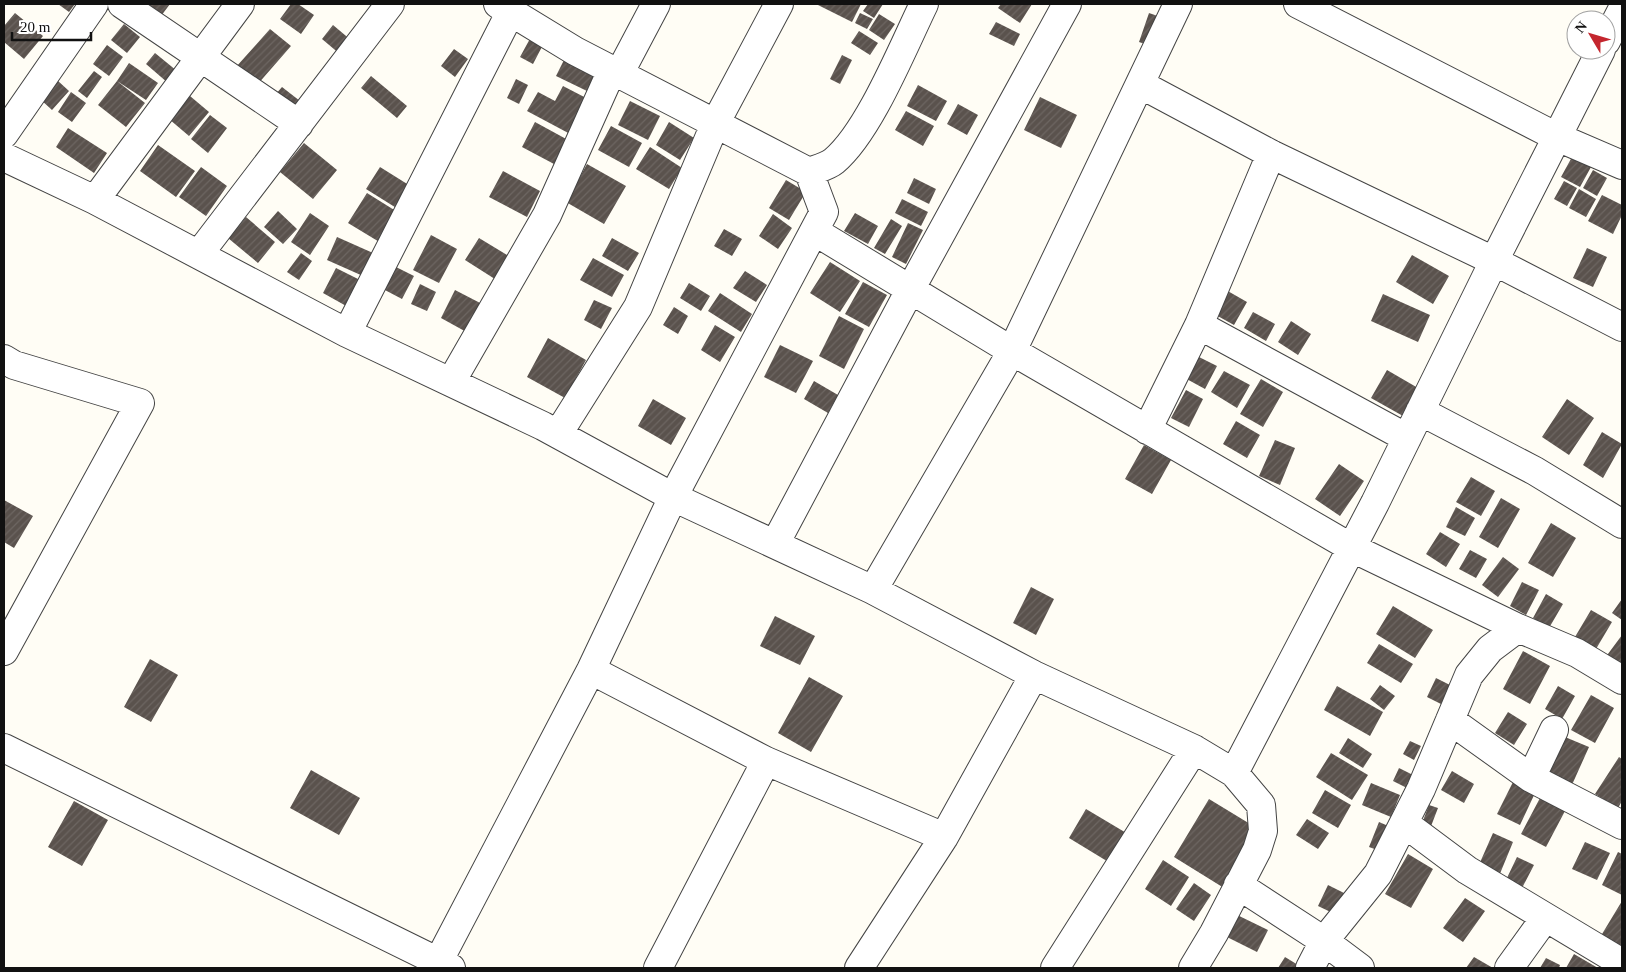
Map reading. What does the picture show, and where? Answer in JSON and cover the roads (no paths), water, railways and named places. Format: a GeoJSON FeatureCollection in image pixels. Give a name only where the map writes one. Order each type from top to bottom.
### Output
{"type":"FeatureCollection","features":[{"type":"Feature","properties":{"kind":"street"},"geometry":{"type":"LineString","coordinates":[[4,134],[94,4]]}},
{"type":"Feature","properties":{"kind":"street"},"geometry":{"type":"LineString","coordinates":[[122,4],[299,124]]}},
{"type":"Feature","properties":{"kind":"street"},"geometry":{"type":"LineString","coordinates":[[95,200],[240,4]]}},
{"type":"Feature","properties":{"kind":"street"},"geometry":{"type":"LineString","coordinates":[[199,254],[390,4]]}},
{"type":"Feature","properties":{"kind":"street"},"geometry":{"type":"LineString","coordinates":[[451,382],[547,214],[616,72],[656,4]]}},
{"type":"Feature","properties":{"kind":"street"},"geometry":{"type":"LineString","coordinates":[[558,434],[638,307],[715,124],[779,4]]}},
{"type":"Feature","properties":{"kind":"street"},"geometry":{"type":"LineString","coordinates":[[809,172],[833,162],[852,142],[870,112],[924,4]]}},
{"type":"Feature","properties":{"kind":"street"},"geometry":{"type":"LineString","coordinates":[[775,544],[910,290],[1067,4]]}},
{"type":"Feature","properties":{"kind":"street"},"geometry":{"type":"LineString","coordinates":[[873,590],[1012,351],[1178,4]]}},
{"type":"Feature","properties":{"kind":"street"},"geometry":{"type":"LineString","coordinates":[[1298,4],[1557,137],[1622,165]]}},
{"type":"Feature","properties":{"kind":"street"},"geometry":{"type":"LineString","coordinates":[[4,748],[441,966],[591,670],[673,497],[824,212],[809,172],[575,51],[504,8],[347,333]]}},
{"type":"Feature","properties":{"kind":"street"},"geometry":{"type":"LineString","coordinates":[[1616,22],[1622,10]]}},
{"type":"Feature","properties":{"kind":"street"},"geometry":{"type":"LineString","coordinates":[[1234,773],[1352,548],[1596,60]]}},
{"type":"Feature","properties":{"kind":"street"},"geometry":{"type":"LineString","coordinates":[[1140,84],[1271,154],[1494,261],[1622,327]]}},
{"type":"Feature","properties":{"kind":"street"},"geometry":{"type":"LineString","coordinates":[[1147,430],[1199,324],[1271,154]]}},
{"type":"Feature","properties":{"kind":"street"},"geometry":{"type":"LineString","coordinates":[[4,157],[95,200],[347,333],[558,434],[673,497],[873,590],[1034,675],[1194,749],[1234,773],[1261,805],[1263,831],[1257,850],[1214,933],[1192,968]]}},
{"type":"Feature","properties":{"kind":"street"},"geometry":{"type":"LineString","coordinates":[[814,231],[1012,351],[1352,548],[1518,628],[1577,653],[1622,680]]}},
{"type":"Feature","properties":{"kind":"street"},"geometry":{"type":"LineString","coordinates":[[1199,324],[1407,438]]}},
{"type":"Feature","properties":{"kind":"street"},"geometry":{"type":"LineString","coordinates":[[4,359],[14,366],[140,403],[4,651]]}},
{"type":"Feature","properties":{"kind":"street"},"geometry":{"type":"LineString","coordinates":[[1420,411],[1535,471],[1622,524]]}},
{"type":"Feature","properties":{"kind":"street"},"geometry":{"type":"LineString","coordinates":[[1310,968],[1324,941],[1378,874],[1404,823],[1469,675],[1490,649],[1518,628]]}},
{"type":"Feature","properties":{"kind":"street"},"geometry":{"type":"LineString","coordinates":[[591,670],[766,761],[944,837]]}},
{"type":"Feature","properties":{"kind":"street"},"geometry":{"type":"LineString","coordinates":[[859,968],[944,837],[1034,675]]}},
{"type":"Feature","properties":{"kind":"street"},"geometry":{"type":"LineString","coordinates":[[1450,720],[1531,778],[1622,825]]}},
{"type":"Feature","properties":{"kind":"street"},"geometry":{"type":"LineString","coordinates":[[1531,778],[1554,730]]}},
{"type":"Feature","properties":{"kind":"street"},"geometry":{"type":"LineString","coordinates":[[1055,968],[1194,749]]}},
{"type":"Feature","properties":{"kind":"street"},"geometry":{"type":"LineString","coordinates":[[658,968],[766,761]]}},
{"type":"Feature","properties":{"kind":"street"},"geometry":{"type":"LineString","coordinates":[[1404,823],[1467,870],[1622,962]]}},
{"type":"Feature","properties":{"kind":"street"},"geometry":{"type":"LineString","coordinates":[[1238,886],[1324,941],[1360,968]]}},
{"type":"Feature","properties":{"kind":"street"},"geometry":{"type":"LineString","coordinates":[[1509,968],[1545,918]]}}]}
